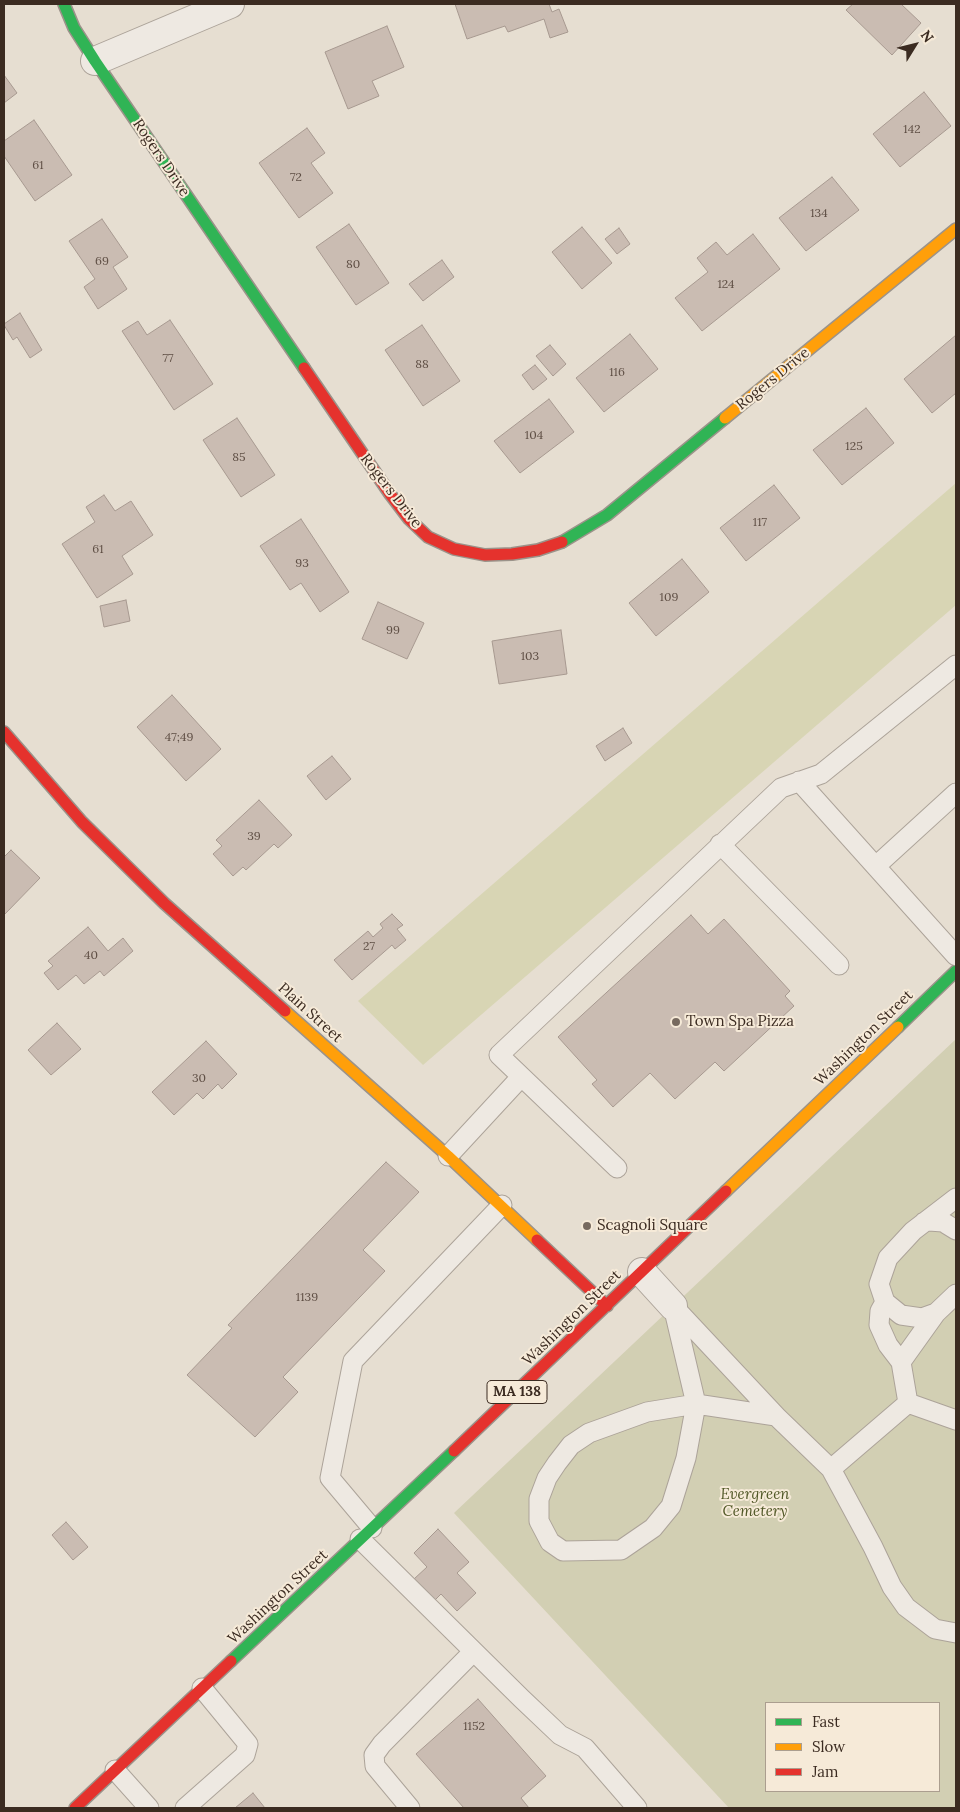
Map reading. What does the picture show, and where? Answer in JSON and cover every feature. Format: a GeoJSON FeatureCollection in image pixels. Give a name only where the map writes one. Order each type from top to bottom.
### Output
{"type":"FeatureCollection","features":[{"type":"Feature","properties":{"kind":"street","name":"Rogers Drive"},"geometry":{"type":"LineString","coordinates":[[64,4],[74,28],[95,61],[390,494],[409,519],[428,537],[454,549],[485,555],[512,554],[538,550],[562,542],[586,530],[607,515],[956,229]]}},
{"type":"Feature","properties":{"kind":"street"},"geometry":{"type":"LineString","coordinates":[[95,61],[230,4]]}},
{"type":"Feature","properties":{"kind":"street","name":"Plain Street"},"geometry":{"type":"LineString","coordinates":[[4,732],[82,822],[164,903],[502,1205],[607,1306]]}},
{"type":"Feature","properties":{"kind":"street","name":"Washington Street"},"geometry":{"type":"LineString","coordinates":[[75,1808],[607,1306],[956,972]]}},
{"type":"Feature","properties":{"kind":"street"},"geometry":{"type":"LineString","coordinates":[[642,1272],[673,1306]]}},
{"type":"Feature","properties":{"kind":"lane"},"geometry":{"type":"LineString","coordinates":[[617,1168],[499,1055],[781,788],[821,774],[956,665]]}},
{"type":"Feature","properties":{"kind":"lane"},"geometry":{"type":"LineString","coordinates":[[799,781],[956,956]]}},
{"type":"Feature","properties":{"kind":"lane"},"geometry":{"type":"LineString","coordinates":[[876,866],[956,793]]}},
{"type":"Feature","properties":{"kind":"lane"},"geometry":{"type":"LineString","coordinates":[[720,844],[840,965]]}},
{"type":"Feature","properties":{"kind":"lane"},"geometry":{"type":"LineString","coordinates":[[448,1156],[522,1077]]}},
{"type":"Feature","properties":{"kind":"lane"},"geometry":{"type":"LineString","coordinates":[[936,1312],[922,1318],[901,1315],[884,1302],[879,1284],[888,1258],[913,1231],[956,1198]]}},
{"type":"Feature","properties":{"kind":"lane"},"geometry":{"type":"LineString","coordinates":[[502,1205],[353,1361],[330,1478],[366,1534],[473,1652],[560,1734],[585,1748],[637,1808]]}},
{"type":"Feature","properties":{"kind":"lane"},"geometry":{"type":"LineString","coordinates":[[924,1222],[943,1222],[956,1230]]}},
{"type":"Feature","properties":{"kind":"lane"},"geometry":{"type":"LineString","coordinates":[[901,1362],[936,1312],[956,1294]]}},
{"type":"Feature","properties":{"kind":"lane"},"geometry":{"type":"LineString","coordinates":[[884,1302],[880,1311],[879,1324],[888,1345],[901,1362],[908,1403]]}},
{"type":"Feature","properties":{"kind":"lane"},"geometry":{"type":"LineString","coordinates":[[673,1306],[696,1404],[686,1458],[671,1506],[653,1528],[621,1550],[563,1552],[550,1542],[540,1521],[539,1499],[547,1478],[571,1445],[589,1433],[647,1412],[696,1404],[776,1416]]}},
{"type":"Feature","properties":{"kind":"lane"},"geometry":{"type":"LineString","coordinates":[[673,1306],[776,1416],[831,1469],[892,1587],[906,1606],[935,1629],[956,1633]]}},
{"type":"Feature","properties":{"kind":"lane"},"geometry":{"type":"LineString","coordinates":[[908,1403],[956,1420]]}},
{"type":"Feature","properties":{"kind":"lane"},"geometry":{"type":"LineString","coordinates":[[831,1469],[908,1403]]}},
{"type":"Feature","properties":{"kind":"lane"},"geometry":{"type":"LineString","coordinates":[[410,1808],[376,1766],[374,1756],[382,1744],[473,1652]]}},
{"type":"Feature","properties":{"kind":"lane"},"geometry":{"type":"LineString","coordinates":[[185,1808],[245,1755],[248,1744],[202,1688]]}},
{"type":"Feature","properties":{"kind":"lane"},"geometry":{"type":"LineString","coordinates":[[115,1770],[149,1808]]}},
{"type":"Feature","properties":{"kind":"shaded area"},"geometry":{"type":"Polygon","coordinates":[[[956,483],[956,605],[423,1065],[358,1001],[956,483]]]}},
{"type":"Feature","properties":{"kind":"green space","name":"Evergreen Cemetery"},"geometry":{"type":"Polygon","coordinates":[[[956,1039],[956,1808],[729,1808],[454,1513],[956,1039]]]}},
{"type":"Feature","properties":{"kind":"building"},"geometry":{"type":"Polygon","coordinates":[[[455,4],[549,4],[552,12],[559,9],[568,32],[550,38],[544,19],[508,32],[505,26],[467,39],[455,4]]]}},
{"type":"Feature","properties":{"kind":"building"},"geometry":{"type":"Polygon","coordinates":[[[853,4],[901,4],[921,23],[892,55],[846,10],[853,4]]]}},
{"type":"Feature","properties":{"kind":"building"},"geometry":{"type":"Polygon","coordinates":[[[387,26],[404,67],[372,81],[379,96],[348,109],[325,52],[387,26]]]}},
{"type":"Feature","properties":{"kind":"building"},"geometry":{"type":"Polygon","coordinates":[[[4,75],[17,93],[4,103],[4,75]]]}},
{"type":"Feature","properties":{"kind":"building"},"geometry":{"type":"Polygon","coordinates":[[[924,92],[951,126],[900,167],[873,134],[924,92]]]}},
{"type":"Feature","properties":{"kind":"building"},"geometry":{"type":"Polygon","coordinates":[[[34,120],[72,175],[35,201],[4,156],[4,141],[34,120]]]}},
{"type":"Feature","properties":{"kind":"building"},"geometry":{"type":"Polygon","coordinates":[[[307,128],[325,153],[311,163],[333,193],[299,218],[259,163],[307,128]]]}},
{"type":"Feature","properties":{"kind":"building"},"geometry":{"type":"Polygon","coordinates":[[[832,177],[859,210],[806,251],[779,218],[832,177]]]}},
{"type":"Feature","properties":{"kind":"building"},"geometry":{"type":"Polygon","coordinates":[[[102,219],[128,257],[113,267],[127,289],[98,309],[84,287],[95,279],[69,241],[102,219]]]}},
{"type":"Feature","properties":{"kind":"building"},"geometry":{"type":"Polygon","coordinates":[[[349,224],[389,283],[356,305],[316,247],[349,224]]]}},
{"type":"Feature","properties":{"kind":"building"},"geometry":{"type":"Polygon","coordinates":[[[582,227],[612,263],[582,289],[552,252],[582,227]]]}},
{"type":"Feature","properties":{"kind":"building"},"geometry":{"type":"Polygon","coordinates":[[[619,228],[630,244],[617,254],[605,239],[619,228]]]}},
{"type":"Feature","properties":{"kind":"building"},"geometry":{"type":"Polygon","coordinates":[[[753,234],[780,269],[702,331],[675,298],[708,272],[697,258],[716,242],[727,255],[753,234]]]}},
{"type":"Feature","properties":{"kind":"building"},"geometry":{"type":"Polygon","coordinates":[[[442,260],[454,277],[423,301],[409,284],[442,260]]]}},
{"type":"Feature","properties":{"kind":"building"},"geometry":{"type":"Polygon","coordinates":[[[20,313],[42,350],[30,358],[17,337],[13,340],[4,325],[20,313]]]}},
{"type":"Feature","properties":{"kind":"building"},"geometry":{"type":"Polygon","coordinates":[[[170,320],[213,384],[174,410],[122,331],[138,321],[147,335],[170,320]]]}},
{"type":"Feature","properties":{"kind":"building"},"geometry":{"type":"Polygon","coordinates":[[[422,325],[460,381],[423,406],[385,350],[422,325]]]}},
{"type":"Feature","properties":{"kind":"building"},"geometry":{"type":"Polygon","coordinates":[[[630,334],[658,369],[604,412],[576,378],[630,334]]]}},
{"type":"Feature","properties":{"kind":"building"},"geometry":{"type":"Polygon","coordinates":[[[956,335],[956,393],[932,413],[904,379],[956,335]]]}},
{"type":"Feature","properties":{"kind":"building"},"geometry":{"type":"Polygon","coordinates":[[[550,345],[566,364],[553,376],[536,356],[550,345]]]}},
{"type":"Feature","properties":{"kind":"building"},"geometry":{"type":"Polygon","coordinates":[[[535,365],[547,379],[533,390],[522,375],[535,365]]]}},
{"type":"Feature","properties":{"kind":"building"},"geometry":{"type":"Polygon","coordinates":[[[549,399],[574,432],[520,473],[494,441],[549,399]]]}},
{"type":"Feature","properties":{"kind":"building"},"geometry":{"type":"Polygon","coordinates":[[[866,408],[894,443],[842,485],[813,450],[866,408]]]}},
{"type":"Feature","properties":{"kind":"building"},"geometry":{"type":"Polygon","coordinates":[[[237,418],[275,475],[241,497],[203,440],[237,418]]]}},
{"type":"Feature","properties":{"kind":"building"},"geometry":{"type":"Polygon","coordinates":[[[774,485],[800,518],[746,561],[720,528],[774,485]]]}},
{"type":"Feature","properties":{"kind":"building"},"geometry":{"type":"Polygon","coordinates":[[[104,495],[115,511],[131,501],[153,535],[122,556],[133,574],[97,598],[62,544],[95,522],[86,507],[104,495]]]}},
{"type":"Feature","properties":{"kind":"building"},"geometry":{"type":"Polygon","coordinates":[[[301,519],[349,592],[320,612],[301,583],[290,590],[260,546],[301,519]]]}},
{"type":"Feature","properties":{"kind":"building"},"geometry":{"type":"Polygon","coordinates":[[[682,559],[709,592],[656,636],[629,603],[682,559]]]}},
{"type":"Feature","properties":{"kind":"building"},"geometry":{"type":"Polygon","coordinates":[[[126,600],[130,621],[104,627],[100,606],[126,600]]]}},
{"type":"Feature","properties":{"kind":"building"},"geometry":{"type":"Polygon","coordinates":[[[378,602],[424,623],[407,659],[362,639],[378,602]]]}},
{"type":"Feature","properties":{"kind":"building"},"geometry":{"type":"Polygon","coordinates":[[[561,630],[567,674],[499,684],[492,641],[561,630]]]}},
{"type":"Feature","properties":{"kind":"building"},"geometry":{"type":"Polygon","coordinates":[[[172,695],[221,749],[186,781],[137,727],[172,695]]]}},
{"type":"Feature","properties":{"kind":"building"},"geometry":{"type":"Polygon","coordinates":[[[623,728],[632,743],[605,761],[596,746],[623,728]]]}},
{"type":"Feature","properties":{"kind":"building"},"geometry":{"type":"Polygon","coordinates":[[[332,756],[351,779],[326,800],[307,776],[332,756]]]}},
{"type":"Feature","properties":{"kind":"building"},"geometry":{"type":"Polygon","coordinates":[[[259,800],[292,835],[278,848],[274,844],[246,870],[243,867],[233,876],[213,854],[222,846],[216,840],[259,800]]]}},
{"type":"Feature","properties":{"kind":"building"},"geometry":{"type":"Polygon","coordinates":[[[11,850],[40,878],[4,915],[4,857],[11,850]]]}},
{"type":"Feature","properties":{"kind":"building"},"geometry":{"type":"Polygon","coordinates":[[[392,914],[403,925],[397,929],[406,940],[395,949],[392,945],[352,980],[334,960],[368,931],[373,937],[383,928],[380,924],[392,914]]]}},
{"type":"Feature","properties":{"kind":"building","name":"Town Spa Pizza"},"geometry":{"type":"Polygon","coordinates":[[[691,915],[708,934],[724,919],[790,991],[785,996],[794,1006],[724,1071],[715,1062],[675,1099],[650,1073],[613,1107],[592,1084],[597,1080],[558,1037],[691,915]]]}},
{"type":"Feature","properties":{"kind":"building"},"geometry":{"type":"Polygon","coordinates":[[[88,927],[108,951],[123,938],[133,951],[104,976],[100,971],[84,984],[76,975],[58,990],[44,973],[53,966],[48,961],[88,927]]]}},
{"type":"Feature","properties":{"kind":"building"},"geometry":{"type":"Polygon","coordinates":[[[57,1023],[81,1049],[51,1075],[28,1050],[57,1023]]]}},
{"type":"Feature","properties":{"kind":"building"},"geometry":{"type":"Polygon","coordinates":[[[206,1041],[237,1074],[222,1089],[218,1084],[203,1099],[197,1093],[174,1115],[152,1092],[206,1041]]]}},
{"type":"Feature","properties":{"kind":"building"},"geometry":{"type":"Polygon","coordinates":[[[386,1162],[419,1192],[363,1250],[385,1271],[283,1377],[298,1392],[255,1437],[187,1375],[232,1328],[228,1325],[386,1162]]]}},
{"type":"Feature","properties":{"kind":"building"},"geometry":{"type":"Polygon","coordinates":[[[66,1522],[88,1547],[73,1560],[52,1535],[66,1522]]]}},
{"type":"Feature","properties":{"kind":"building"},"geometry":{"type":"Polygon","coordinates":[[[438,1529],[469,1562],[457,1573],[476,1593],[457,1611],[441,1594],[435,1600],[414,1579],[427,1567],[414,1553],[438,1529]]]}},
{"type":"Feature","properties":{"kind":"building"},"geometry":{"type":"Polygon","coordinates":[[[478,1699],[546,1776],[521,1798],[529,1808],[464,1808],[416,1754],[478,1699]]]}},
{"type":"Feature","properties":{"kind":"building"},"geometry":{"type":"Polygon","coordinates":[[[253,1793],[265,1808],[235,1808],[253,1793]]]}},
{"type":"Feature","properties":{"kind":"traffic: fast"},"geometry":{"type":"LineString","coordinates":[[64,4],[74,28],[95,61],[304,368]]}},
{"type":"Feature","properties":{"kind":"traffic: fast"},"geometry":{"type":"LineString","coordinates":[[562,542],[607,515],[725,418]]}},
{"type":"Feature","properties":{"kind":"traffic: fast"},"geometry":{"type":"LineString","coordinates":[[898,1027],[956,971]]}},
{"type":"Feature","properties":{"kind":"traffic: fast"},"geometry":{"type":"LineString","coordinates":[[231,1661],[454,1451]]}},
{"type":"Feature","properties":{"kind":"traffic: slow"},"geometry":{"type":"LineString","coordinates":[[725,418],[956,229]]}},
{"type":"Feature","properties":{"kind":"traffic: slow"},"geometry":{"type":"LineString","coordinates":[[285,1011],[448,1156],[537,1240]]}},
{"type":"Feature","properties":{"kind":"traffic: slow"},"geometry":{"type":"LineString","coordinates":[[726,1191],[898,1027]]}},
{"type":"Feature","properties":{"kind":"traffic: jam"},"geometry":{"type":"LineString","coordinates":[[304,368],[390,494],[409,519],[428,537],[454,549],[485,555],[512,554],[538,550],[562,542]]}},
{"type":"Feature","properties":{"kind":"traffic: jam"},"geometry":{"type":"LineString","coordinates":[[4,732],[82,822],[164,903],[285,1011]]}},
{"type":"Feature","properties":{"kind":"traffic: jam"},"geometry":{"type":"LineString","coordinates":[[454,1451],[726,1191]]}},
{"type":"Feature","properties":{"kind":"traffic: jam"},"geometry":{"type":"LineString","coordinates":[[537,1240],[607,1306]]}},
{"type":"Feature","properties":{"kind":"traffic: jam"},"geometry":{"type":"LineString","coordinates":[[75,1808],[231,1661]]}},
{"type":"Feature","properties":{"kind":"place","name":"Town Spa Pizza"},"geometry":{"type":"Point","coordinates":[676,1022]}},
{"type":"Feature","properties":{"kind":"place","name":"Scagnoli Square"},"geometry":{"type":"Point","coordinates":[587,1226]}}]}
